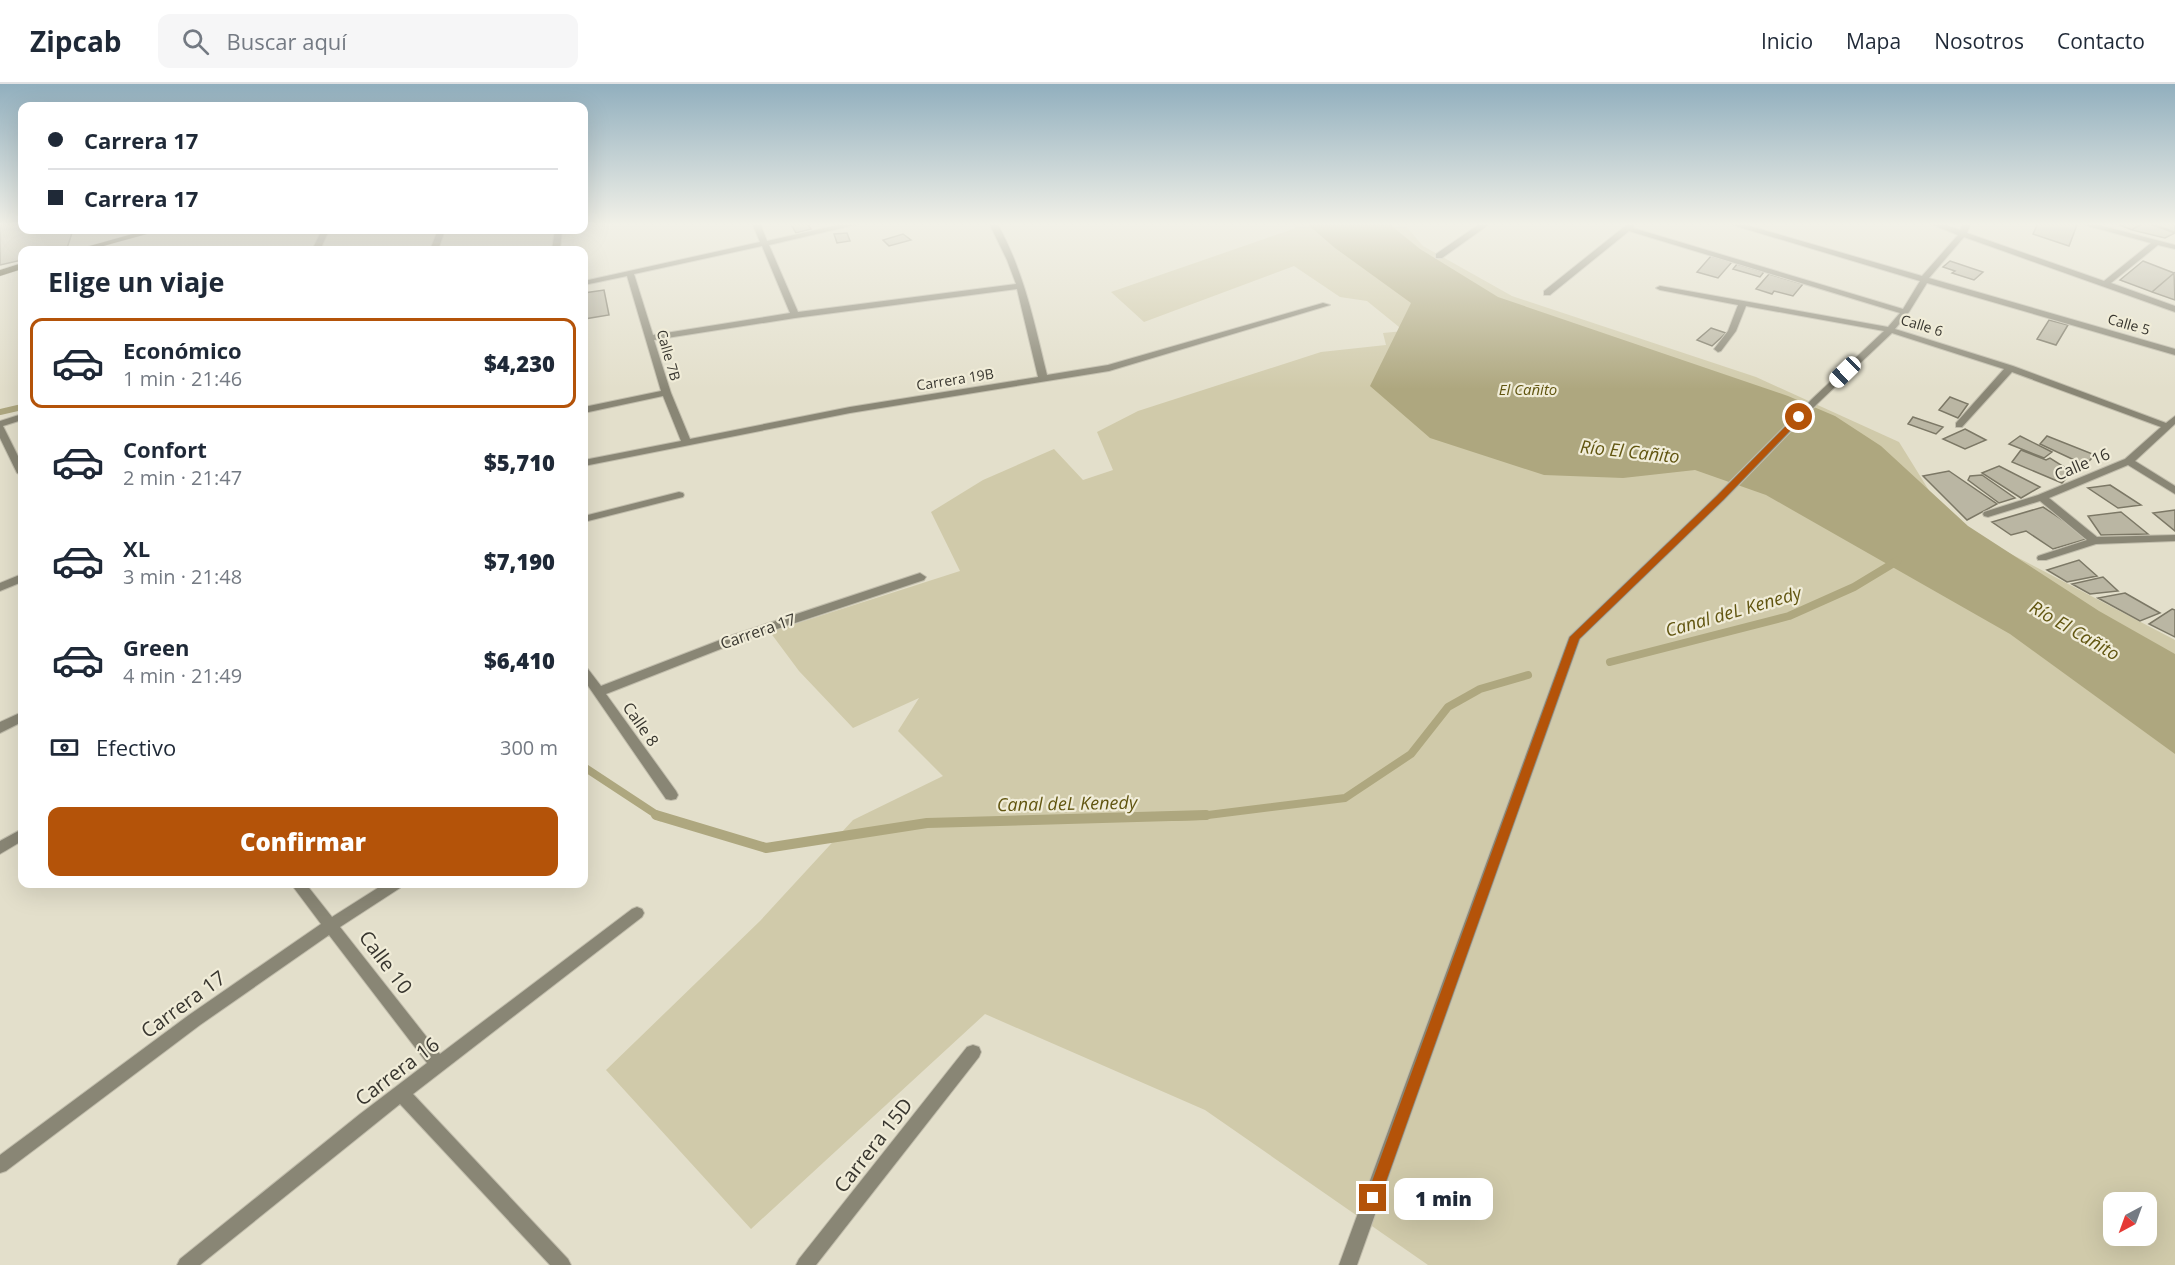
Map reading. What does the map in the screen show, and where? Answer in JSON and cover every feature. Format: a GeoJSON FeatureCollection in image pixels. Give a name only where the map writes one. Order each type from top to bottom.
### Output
{"type":"FeatureCollection","features":[{"type":"Feature","properties":{"kind":"street"},"geometry":{"type":"LineString","coordinates":[[588,282],[606,278]]}},
{"type":"Feature","properties":{"kind":"street","name":"Calle 7B"},"geometry":{"type":"LineString","coordinates":[[632,278],[666,393],[687,442]]}},
{"type":"Feature","properties":{"kind":"street"},"geometry":{"type":"LineString","coordinates":[[779,278],[795,315]]}},
{"type":"Feature","properties":{"kind":"street"},"geometry":{"type":"LineString","coordinates":[[1018,278],[1043,379]]}},
{"type":"Feature","properties":{"kind":"street"},"geometry":{"type":"LineString","coordinates":[[1547,293],[1565,278]]}},
{"type":"Feature","properties":{"kind":"street"},"geometry":{"type":"LineString","coordinates":[[1797,278],[1905,312]]}},
{"type":"Feature","properties":{"kind":"street"},"geometry":{"type":"LineString","coordinates":[[1348,1265],[1575,637],[1890,330],[1905,312],[1925,278]]}},
{"type":"Feature","properties":{"kind":"street","name":"Calle 5"},"geometry":{"type":"LineString","coordinates":[[1925,278],[2175,352]]}},
{"type":"Feature","properties":{"kind":"street"},"geometry":{"type":"LineString","coordinates":[[2091,278],[2175,309]]}},
{"type":"Feature","properties":{"kind":"street"},"geometry":{"type":"LineString","coordinates":[[2106,283],[2112,278]]}},
{"type":"Feature","properties":{"kind":"street"},"geometry":{"type":"LineString","coordinates":[[651,338],[795,315],[1021,286]]}},
{"type":"Feature","properties":{"kind":"street","name":"Calle 6"},"geometry":{"type":"LineString","coordinates":[[1660,288],[1742,305],[1890,330],[2010,368],[2166,426]]}},
{"type":"Feature","properties":{"kind":"street"},"geometry":{"type":"LineString","coordinates":[[1718,349],[1732,331],[1742,305]]}},
{"type":"Feature","properties":{"kind":"street","name":"Carrera 19B"},"geometry":{"type":"LineString","coordinates":[[588,463],[872,406],[1109,369],[1326,306]]}},
{"type":"Feature","properties":{"kind":"street"},"geometry":{"type":"LineString","coordinates":[[1959,425],[2010,368]]}},
{"type":"Feature","properties":{"kind":"street"},"geometry":{"type":"LineString","coordinates":[[588,409],[666,393]]}},
{"type":"Feature","properties":{"kind":"street"},"geometry":{"type":"LineString","coordinates":[[18,419],[0,426],[18,464]]}},
{"type":"Feature","properties":{"kind":"street","name":"Calle 16"},"geometry":{"type":"LineString","coordinates":[[1988,514],[2042,497],[2128,460],[2154,440],[2175,419]]}},
{"type":"Feature","properties":{"kind":"street"},"geometry":{"type":"LineString","coordinates":[[2128,460],[2175,491]]}},
{"type":"Feature","properties":{"kind":"street"},"geometry":{"type":"LineString","coordinates":[[588,518],[679,495]]}},
{"type":"Feature","properties":{"kind":"street"},"geometry":{"type":"LineString","coordinates":[[2042,497],[2095,541]]}},
{"type":"Feature","properties":{"kind":"street"},"geometry":{"type":"LineString","coordinates":[[2042,558],[2095,541],[2175,538]]}},
{"type":"Feature","properties":{"kind":"street","name":"Carrera 17"},"geometry":{"type":"LineString","coordinates":[[598,692],[737,638],[920,577]]}},
{"type":"Feature","properties":{"kind":"street"},"geometry":{"type":"LineString","coordinates":[[0,587],[18,580]]}},
{"type":"Feature","properties":{"kind":"street","name":"Calle 8"},"geometry":{"type":"LineString","coordinates":[[588,678],[670,795]]}},
{"type":"Feature","properties":{"kind":"street"},"geometry":{"type":"LineString","coordinates":[[0,728],[18,719]]}},
{"type":"Feature","properties":{"kind":"street"},"geometry":{"type":"LineString","coordinates":[[0,848],[18,837]]}},
{"type":"Feature","properties":{"kind":"street","name":"Calle 10"},"geometry":{"type":"LineString","coordinates":[[301,888],[439,1066]]}},
{"type":"Feature","properties":{"kind":"street","name":"Carrera 17"},"geometry":{"type":"LineString","coordinates":[[0,1165],[226,998],[331,924],[389,888]]}},
{"type":"Feature","properties":{"kind":"street","name":"Carrera 16"},"geometry":{"type":"LineString","coordinates":[[186,1265],[366,1120],[636,913]]}},
{"type":"Feature","properties":{"kind":"street","name":"Carrera 15D"},"geometry":{"type":"LineString","coordinates":[[806,1265],[973,1052]]}},
{"type":"Feature","properties":{"kind":"street"},"geometry":{"type":"LineString","coordinates":[[402,1094],[562,1265]]}},
{"type":"Feature","properties":{"kind":"shaded area"},"geometry":{"type":"Polygon","coordinates":[[[1151,278],[1262,278],[1144,322],[1111,292],[1151,278]]]}},
{"type":"Feature","properties":{"kind":"shaded area"},"geometry":{"type":"Polygon","coordinates":[[[1312,278],[1480,278],[1512,296],[1756,377],[1899,442],[1948,521],[2175,640],[2175,1265],[1428,1265],[1205,1110],[985,1014],[751,1229],[606,1070],[760,921],[853,820],[943,776],[898,731],[919,698],[853,728],[799,671],[770,632],[960,571],[931,512],[983,480],[1054,449],[1083,480],[1113,470],[1097,432],[1138,411],[1321,352],[1386,345],[1383,333],[1404,331],[1367,301],[1340,297],[1312,278]]]}},
{"type":"Feature","properties":{"kind":"water","name":"El Cañito"},"geometry":{"type":"Polygon","coordinates":[[[1377,278],[1467,278],[1498,297],[1788,396],[1835,416],[1881,446],[1968,526],[2099,611],[2175,654],[2175,754],[2010,634],[1766,495],[1695,470],[1623,478],[1544,475],[1430,438],[1370,386],[1411,303],[1377,278]]]}},
{"type":"Feature","properties":{"kind":"building"},"geometry":{"type":"Polygon","coordinates":[[[1765,278],[1783,278],[1803,284],[1793,296],[1774,291],[1772,294],[1756,289],[1765,278]]]}},
{"type":"Feature","properties":{"kind":"building"},"geometry":{"type":"Polygon","coordinates":[[[2122,278],[2168,278],[2152,292],[2120,280],[2122,278]]]}},
{"type":"Feature","properties":{"kind":"building"},"geometry":{"type":"Polygon","coordinates":[[[2168,278],[2174,278],[2175,300],[2152,292],[2168,278]]]}},
{"type":"Feature","properties":{"kind":"building"},"geometry":{"type":"Polygon","coordinates":[[[604,290],[609,315],[588,318],[588,292],[604,290]]]}},
{"type":"Feature","properties":{"kind":"building"},"geometry":{"type":"Polygon","coordinates":[[[2049,320],[2068,325],[2056,345],[2037,339],[2049,320]]]}},
{"type":"Feature","properties":{"kind":"building"},"geometry":{"type":"Polygon","coordinates":[[[1711,328],[1726,333],[1712,346],[1697,340],[1711,328]]]}},
{"type":"Feature","properties":{"kind":"building"},"geometry":{"type":"Polygon","coordinates":[[[1950,397],[1968,404],[1958,418],[1939,410],[1950,397]]]}},
{"type":"Feature","properties":{"kind":"building"},"geometry":{"type":"Polygon","coordinates":[[[1913,417],[1943,427],[1936,434],[1908,424],[1913,417]]]}},
{"type":"Feature","properties":{"kind":"building"},"geometry":{"type":"Polygon","coordinates":[[[1965,429],[1986,440],[1965,449],[1943,439],[1965,429]]]}},
{"type":"Feature","properties":{"kind":"building"},"geometry":{"type":"Polygon","coordinates":[[[2020,436],[2052,452],[2044,458],[2009,444],[2020,436]]]}},
{"type":"Feature","properties":{"kind":"building"},"geometry":{"type":"Polygon","coordinates":[[[2047,436],[2095,455],[2085,465],[2040,444],[2047,436]]]}},
{"type":"Feature","properties":{"kind":"building"},"geometry":{"type":"Polygon","coordinates":[[[2021,450],[2046,460],[2050,458],[2072,472],[2062,483],[2012,462],[2021,450]]]}},
{"type":"Feature","properties":{"kind":"building"},"geometry":{"type":"Polygon","coordinates":[[[1999,466],[2040,487],[2021,498],[1982,473],[1999,466]]]}},
{"type":"Feature","properties":{"kind":"building"},"geometry":{"type":"Polygon","coordinates":[[[1949,471],[1997,504],[1967,520],[1923,476],[1949,471]]]}},
{"type":"Feature","properties":{"kind":"building"},"geometry":{"type":"Polygon","coordinates":[[[1982,475],[2015,498],[1999,503],[1968,480],[1970,476],[1982,475]]]}},
{"type":"Feature","properties":{"kind":"building"},"geometry":{"type":"Polygon","coordinates":[[[2110,485],[2141,505],[2118,508],[2088,488],[2110,485]]]}},
{"type":"Feature","properties":{"kind":"building"},"geometry":{"type":"Polygon","coordinates":[[[2043,507],[2090,538],[2053,549],[2026,531],[2011,535],[1992,522],[2043,507]]]}},
{"type":"Feature","properties":{"kind":"building"},"geometry":{"type":"Polygon","coordinates":[[[2175,510],[2175,531],[2153,513],[2175,510]]]}},
{"type":"Feature","properties":{"kind":"building"},"geometry":{"type":"Polygon","coordinates":[[[2121,512],[2148,534],[2101,535],[2088,516],[2121,512]]]}},
{"type":"Feature","properties":{"kind":"building"},"geometry":{"type":"Polygon","coordinates":[[[2079,560],[2097,576],[2067,582],[2047,570],[2079,560]]]}},
{"type":"Feature","properties":{"kind":"building"},"geometry":{"type":"Polygon","coordinates":[[[2103,577],[2118,591],[2090,594],[2072,584],[2103,577]]]}},
{"type":"Feature","properties":{"kind":"building"},"geometry":{"type":"Polygon","coordinates":[[[2125,593],[2160,613],[2140,621],[2098,598],[2125,593]]]}},
{"type":"Feature","properties":{"kind":"building"},"geometry":{"type":"Polygon","coordinates":[[[2172,609],[2175,610],[2175,637],[2149,624],[2172,609]]]}},
{"type":"Feature","properties":{"kind":"waterway","name":"Canal deL Kenedy"},"geometry":{"type":"LineString","coordinates":[[0,412],[18,408]]}},
{"type":"Feature","properties":{"kind":"waterway","name":"Canal deL Kenedy"},"geometry":{"type":"LineString","coordinates":[[1610,662],[1789,616],[1854,587],[1897,561]]}},
{"type":"Feature","properties":{"kind":"waterway","name":"Canal deL Kenedy"},"geometry":{"type":"LineString","coordinates":[[1171,817],[1200,816],[1345,798],[1411,754],[1448,707],[1480,689],[1528,675]]}},
{"type":"Feature","properties":{"kind":"waterway","name":"Canal deL Kenedy"},"geometry":{"type":"LineString","coordinates":[[588,770],[658,816]]}},
{"type":"Feature","properties":{"kind":"waterway","name":"Canal deL Kenedy"},"geometry":{"type":"LineString","coordinates":[[658,816],[766,848],[927,823],[1206,815]]}},
{"type":"Feature","properties":{"kind":"route"},"geometry":{"type":"LineString","coordinates":[[1373,1198],[1575,637],[1720,498],[1799,417]]}},
{"type":"Feature","properties":{"kind":"water label","name":"Río El Cañito"},"geometry":{"type":"Point","coordinates":[1630,451]}},
{"type":"Feature","properties":{"kind":"water label","name":"Río El Cañito"},"geometry":{"type":"Point","coordinates":[2075,630]}}]}
